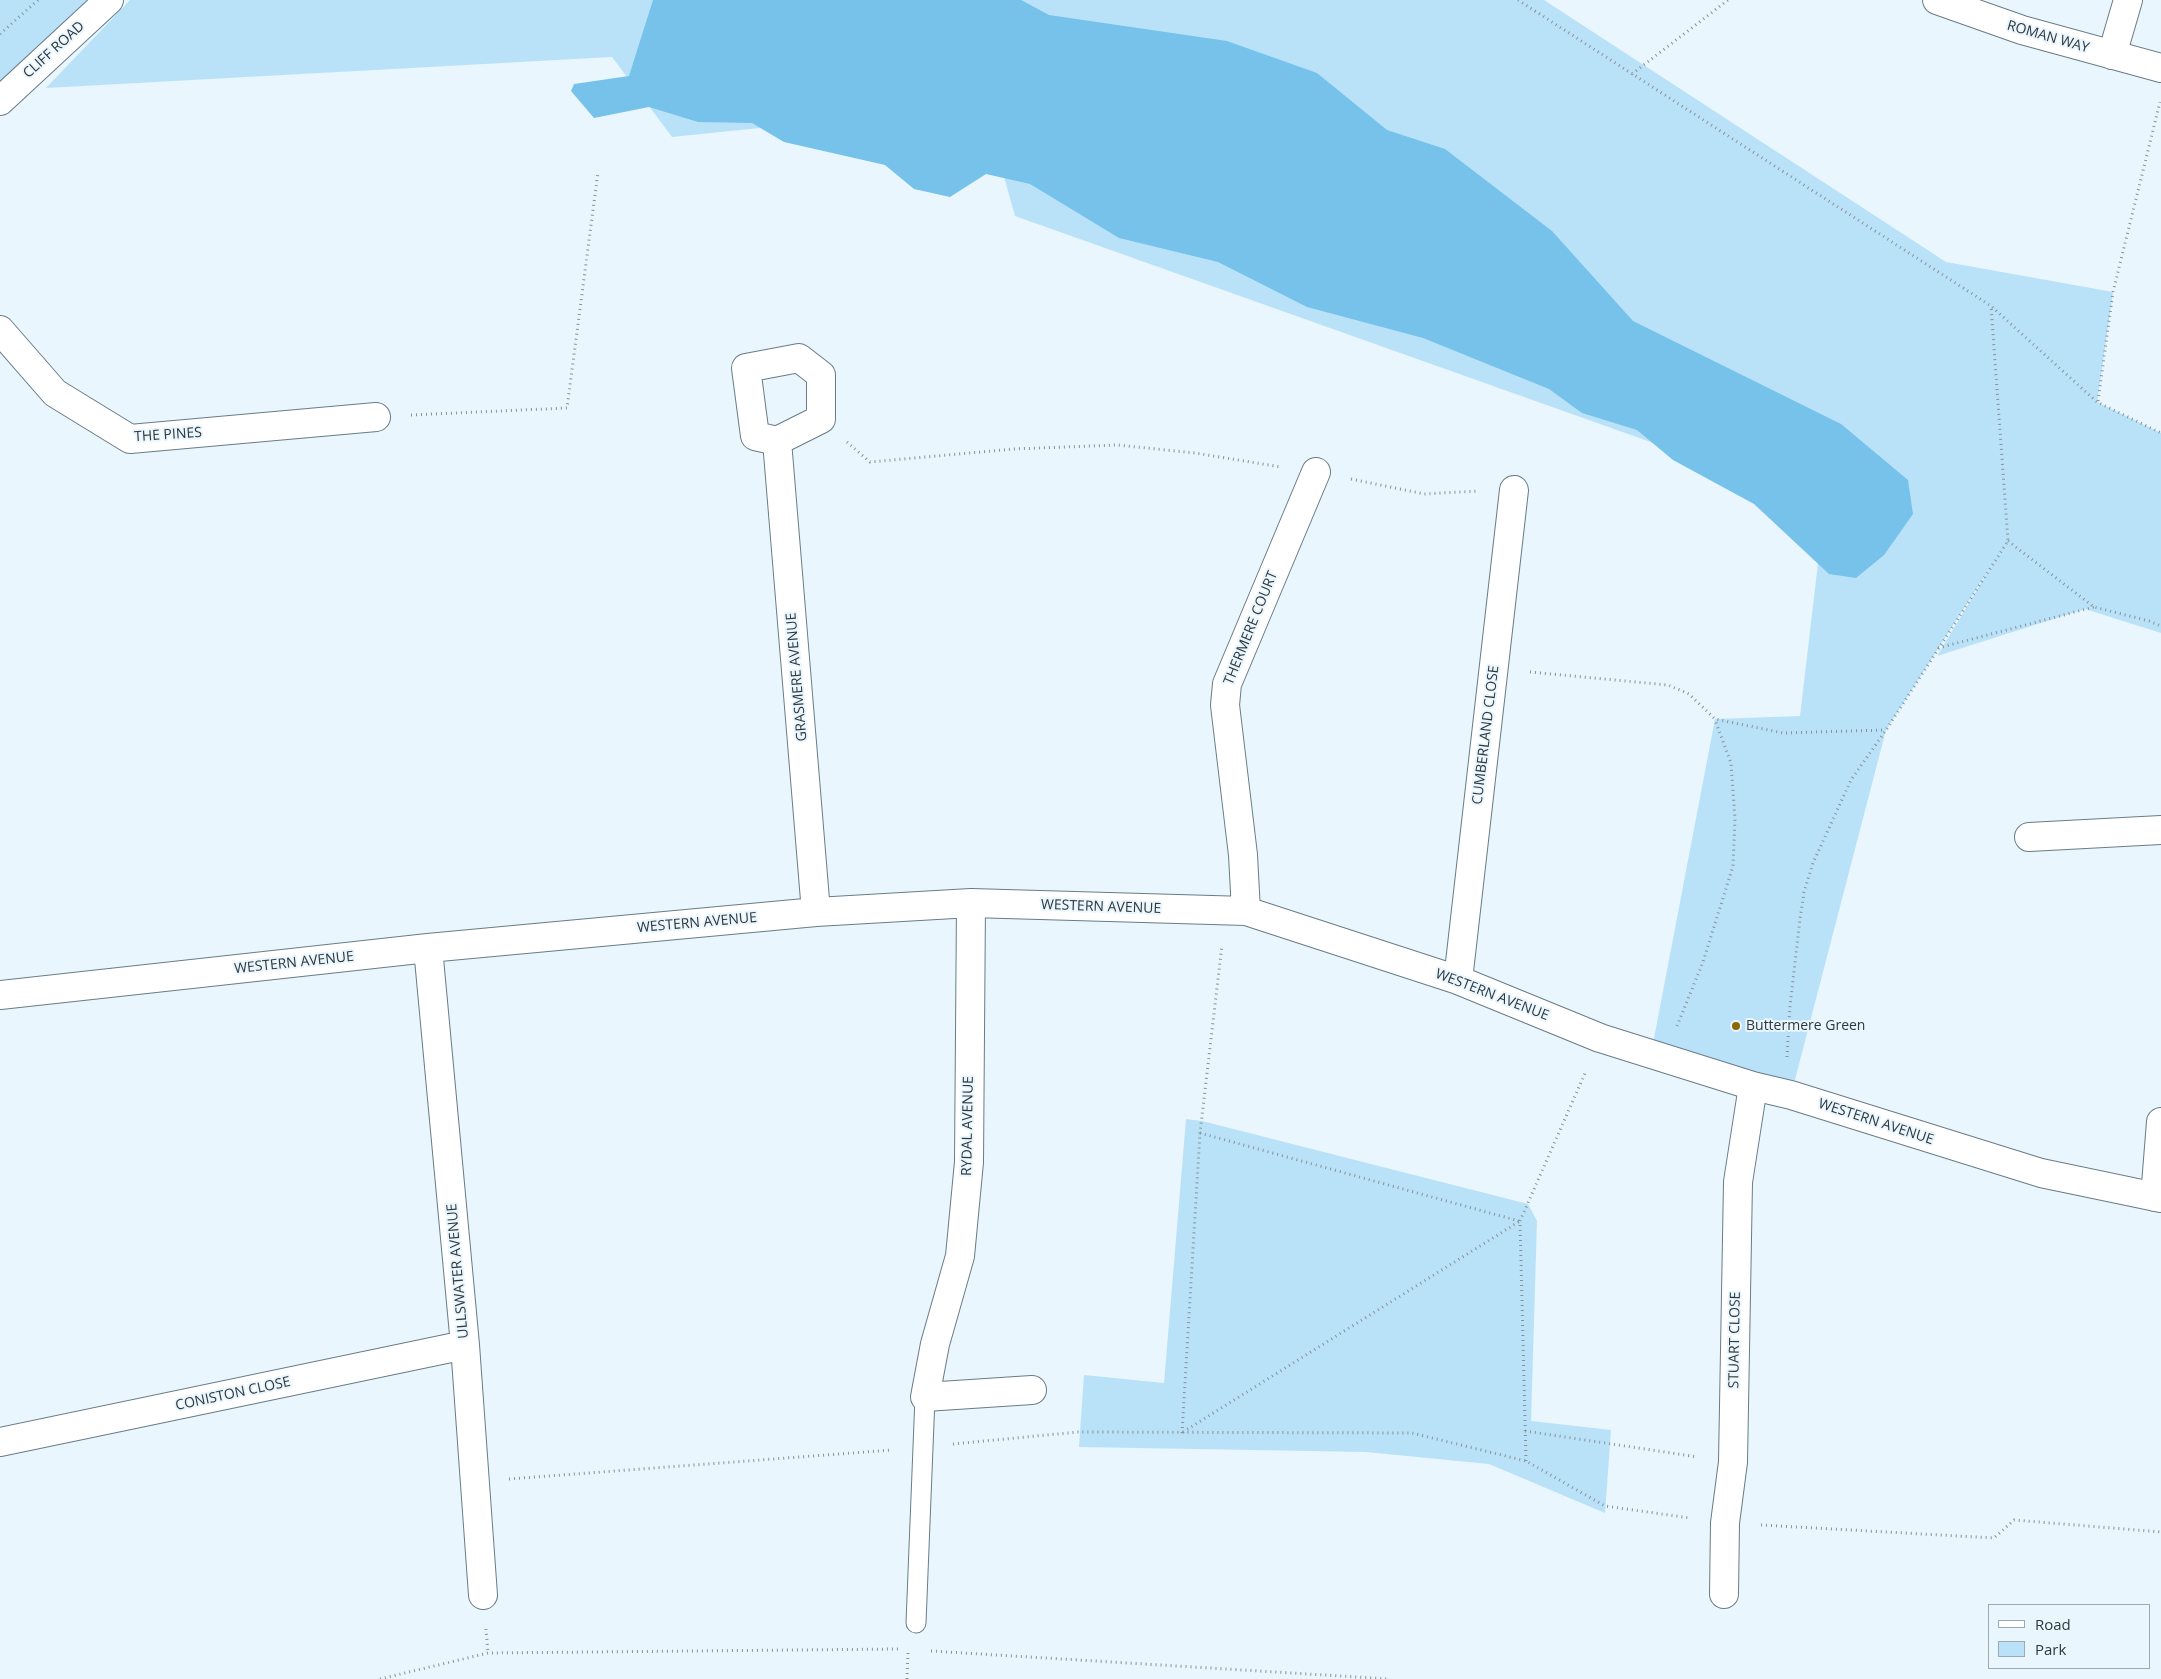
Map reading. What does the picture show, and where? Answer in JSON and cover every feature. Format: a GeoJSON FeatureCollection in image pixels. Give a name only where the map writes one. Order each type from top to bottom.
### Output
{"type":"FeatureCollection","features":[{"type":"Feature","properties":{"kind":"street","name":"CLIFF ROAD"},"geometry":{"type":"LineString","coordinates":[[0,101],[109,0]]}},
{"type":"Feature","properties":{"kind":"street","name":"ROMAN WAY"},"geometry":{"type":"LineString","coordinates":[[1937,0],[1982,18],[2161,68]]}},
{"type":"Feature","properties":{"kind":"street"},"geometry":{"type":"LineString","coordinates":[[2112,55],[2128,0]]}},
{"type":"Feature","properties":{"kind":"street","name":"THE PINES"},"geometry":{"type":"LineString","coordinates":[[0,330],[55,393],[130,439],[376,417]]}},
{"type":"Feature","properties":{"kind":"street"},"geometry":{"type":"LineString","coordinates":[[799,358],[821,375],[821,419],[777,441],[755,436],[746,368],[799,358]]}},
{"type":"Feature","properties":{"kind":"street","name":"GRASMERE AVENUE"},"geometry":{"type":"LineString","coordinates":[[777,441],[816,912]]}},
{"type":"Feature","properties":{"kind":"street","name":"THERMERE COURT"},"geometry":{"type":"LineString","coordinates":[[1246,911],[1243,855],[1225,704],[1227,684],[1316,472]]}},
{"type":"Feature","properties":{"kind":"street","name":"CUMBERLAND CLOSE"},"geometry":{"type":"LineString","coordinates":[[1458,980],[1514,490]]}},
{"type":"Feature","properties":{"kind":"street"},"geometry":{"type":"LineString","coordinates":[[2029,837],[2161,830]]}},
{"type":"Feature","properties":{"kind":"street","name":"WESTERN AVENUE"},"geometry":{"type":"LineString","coordinates":[[0,995],[428,948],[816,912],[971,904],[1246,911],[1458,980],[1600,1038],[1753,1086],[1792,1095],[2041,1173],[2158,1197]]}},
{"type":"Feature","properties":{"kind":"street","name":"RYDAL AVENUE"},"geometry":{"type":"LineString","coordinates":[[926,1397],[935,1344],[960,1256],[969,1162],[971,904]]}},
{"type":"Feature","properties":{"kind":"street","name":"ULLSWATER AVENUE"},"geometry":{"type":"LineString","coordinates":[[428,948],[465,1345],[483,1595]]}},
{"type":"Feature","properties":{"kind":"street","name":"STUART CLOSE"},"geometry":{"type":"LineString","coordinates":[[1724,1594],[1725,1523],[1733,1462],[1738,1182],[1753,1086]]}},
{"type":"Feature","properties":{"kind":"street"},"geometry":{"type":"LineString","coordinates":[[2158,1197],[2161,1122]]}},
{"type":"Feature","properties":{"kind":"street","name":"CONISTON CLOSE"},"geometry":{"type":"LineString","coordinates":[[0,1442],[465,1345]]}},
{"type":"Feature","properties":{"kind":"street"},"geometry":{"type":"LineString","coordinates":[[926,1397],[1032,1390]]}},
{"type":"Feature","properties":{"kind":"lane"},"geometry":{"type":"LineString","coordinates":[[916,1623],[922,1447],[926,1397]]}},
{"type":"Feature","properties":{"kind":"path"},"geometry":{"type":"LineString","coordinates":[[0,34],[38,0]]}},
{"type":"Feature","properties":{"kind":"path"},"geometry":{"type":"LineString","coordinates":[[1518,0],[1991,306],[2098,402],[2161,433]]}},
{"type":"Feature","properties":{"kind":"path"},"geometry":{"type":"LineString","coordinates":[[1632,74],[1728,0]]}},
{"type":"Feature","properties":{"kind":"path"},"geometry":{"type":"LineString","coordinates":[[2098,402],[2113,292],[2161,100]]}},
{"type":"Feature","properties":{"kind":"path"},"geometry":{"type":"LineString","coordinates":[[376,417],[567,408],[598,172]]}},
{"type":"Feature","properties":{"kind":"path"},"geometry":{"type":"LineString","coordinates":[[1792,1095],[1787,1051],[1790,1006],[1804,892],[1813,863],[1851,780],[1886,730],[1937,648],[2008,541],[1991,306]]}},
{"type":"Feature","properties":{"kind":"path"},"geometry":{"type":"LineString","coordinates":[[821,419],[870,462],[1014,449],[1117,445],[1195,453],[1316,472],[1424,494],[1514,490]]}},
{"type":"Feature","properties":{"kind":"path"},"geometry":{"type":"LineString","coordinates":[[2008,541],[2094,607],[2149,621],[2161,626]]}},
{"type":"Feature","properties":{"kind":"path"},"geometry":{"type":"LineString","coordinates":[[1937,648],[2094,607]]}},
{"type":"Feature","properties":{"kind":"path"},"geometry":{"type":"LineString","coordinates":[[1494,668],[1668,685],[1690,694],[1715,720],[1731,763],[1735,819],[1733,866],[1703,962],[1664,1058]]}},
{"type":"Feature","properties":{"kind":"path"},"geometry":{"type":"LineString","coordinates":[[1715,720],[1783,733],[1886,730]]}},
{"type":"Feature","properties":{"kind":"path"},"geometry":{"type":"LineString","coordinates":[[1182,1433],[1200,1133],[1222,943],[1246,911]]}},
{"type":"Feature","properties":{"kind":"path"},"geometry":{"type":"LineString","coordinates":[[1526,1461],[1520,1221],[1600,1038]]}},
{"type":"Feature","properties":{"kind":"path"},"geometry":{"type":"LineString","coordinates":[[1200,1133],[1520,1221]]}},
{"type":"Feature","properties":{"kind":"path"},"geometry":{"type":"LineString","coordinates":[[1182,1433],[1520,1221]]}},
{"type":"Feature","properties":{"kind":"path"},"geometry":{"type":"LineString","coordinates":[[1525,1431],[1733,1462]]}},
{"type":"Feature","properties":{"kind":"path"},"geometry":{"type":"LineString","coordinates":[[474,1482],[922,1447],[1078,1432],[1412,1433],[1526,1461],[1605,1506],[1725,1523],[1994,1538],[2014,1520],[2161,1532]]}},
{"type":"Feature","properties":{"kind":"path"},"geometry":{"type":"LineString","coordinates":[[380,1679],[488,1654],[908,1649]]}},
{"type":"Feature","properties":{"kind":"path"},"geometry":{"type":"LineString","coordinates":[[928,1650],[1390,1679]]}},
{"type":"Feature","properties":{"kind":"green space"},"geometry":{"type":"Polygon","coordinates":[[[0,0],[109,0],[0,101],[0,0]]]}},
{"type":"Feature","properties":{"kind":"green space"},"geometry":{"type":"Polygon","coordinates":[[[130,0],[1544,0],[1946,262],[2113,292],[2097,402],[2161,433],[2161,633],[2085,609],[1937,656],[1995,560],[1886,730],[1791,1095],[1651,1054],[1715,719],[1800,716],[1825,504],[1015,216],[984,105],[672,137],[612,57],[46,88],[130,0]]]}},
{"type":"Feature","properties":{"kind":"green space"},"geometry":{"type":"Polygon","coordinates":[[[1186,1119],[1202,1121],[1528,1204],[1537,1221],[1531,1421],[1611,1430],[1605,1513],[1489,1464],[1366,1452],[1079,1447],[1084,1375],[1164,1383],[1186,1119]]]}},
{"type":"Feature","properties":{"kind":"shaded area"},"geometry":{"type":"Polygon","coordinates":[[[653,0],[1021,0],[1049,15],[1227,41],[1317,73],[1387,130],[1445,149],[1552,231],[1633,321],[1841,424],[1908,480],[1913,514],[1884,555],[1856,578],[1829,574],[1754,504],[1673,460],[1637,430],[1582,413],[1549,389],[1423,338],[1307,307],[1218,262],[1119,238],[1030,184],[986,174],[950,197],[914,189],[885,165],[784,142],[752,123],[698,122],[649,107],[594,118],[571,91],[574,84],[629,76],[653,0]]]}},
{"type":"Feature","properties":{"kind":"place","name":"Buttermere Green"},"geometry":{"type":"Point","coordinates":[1736,1026]}}]}
